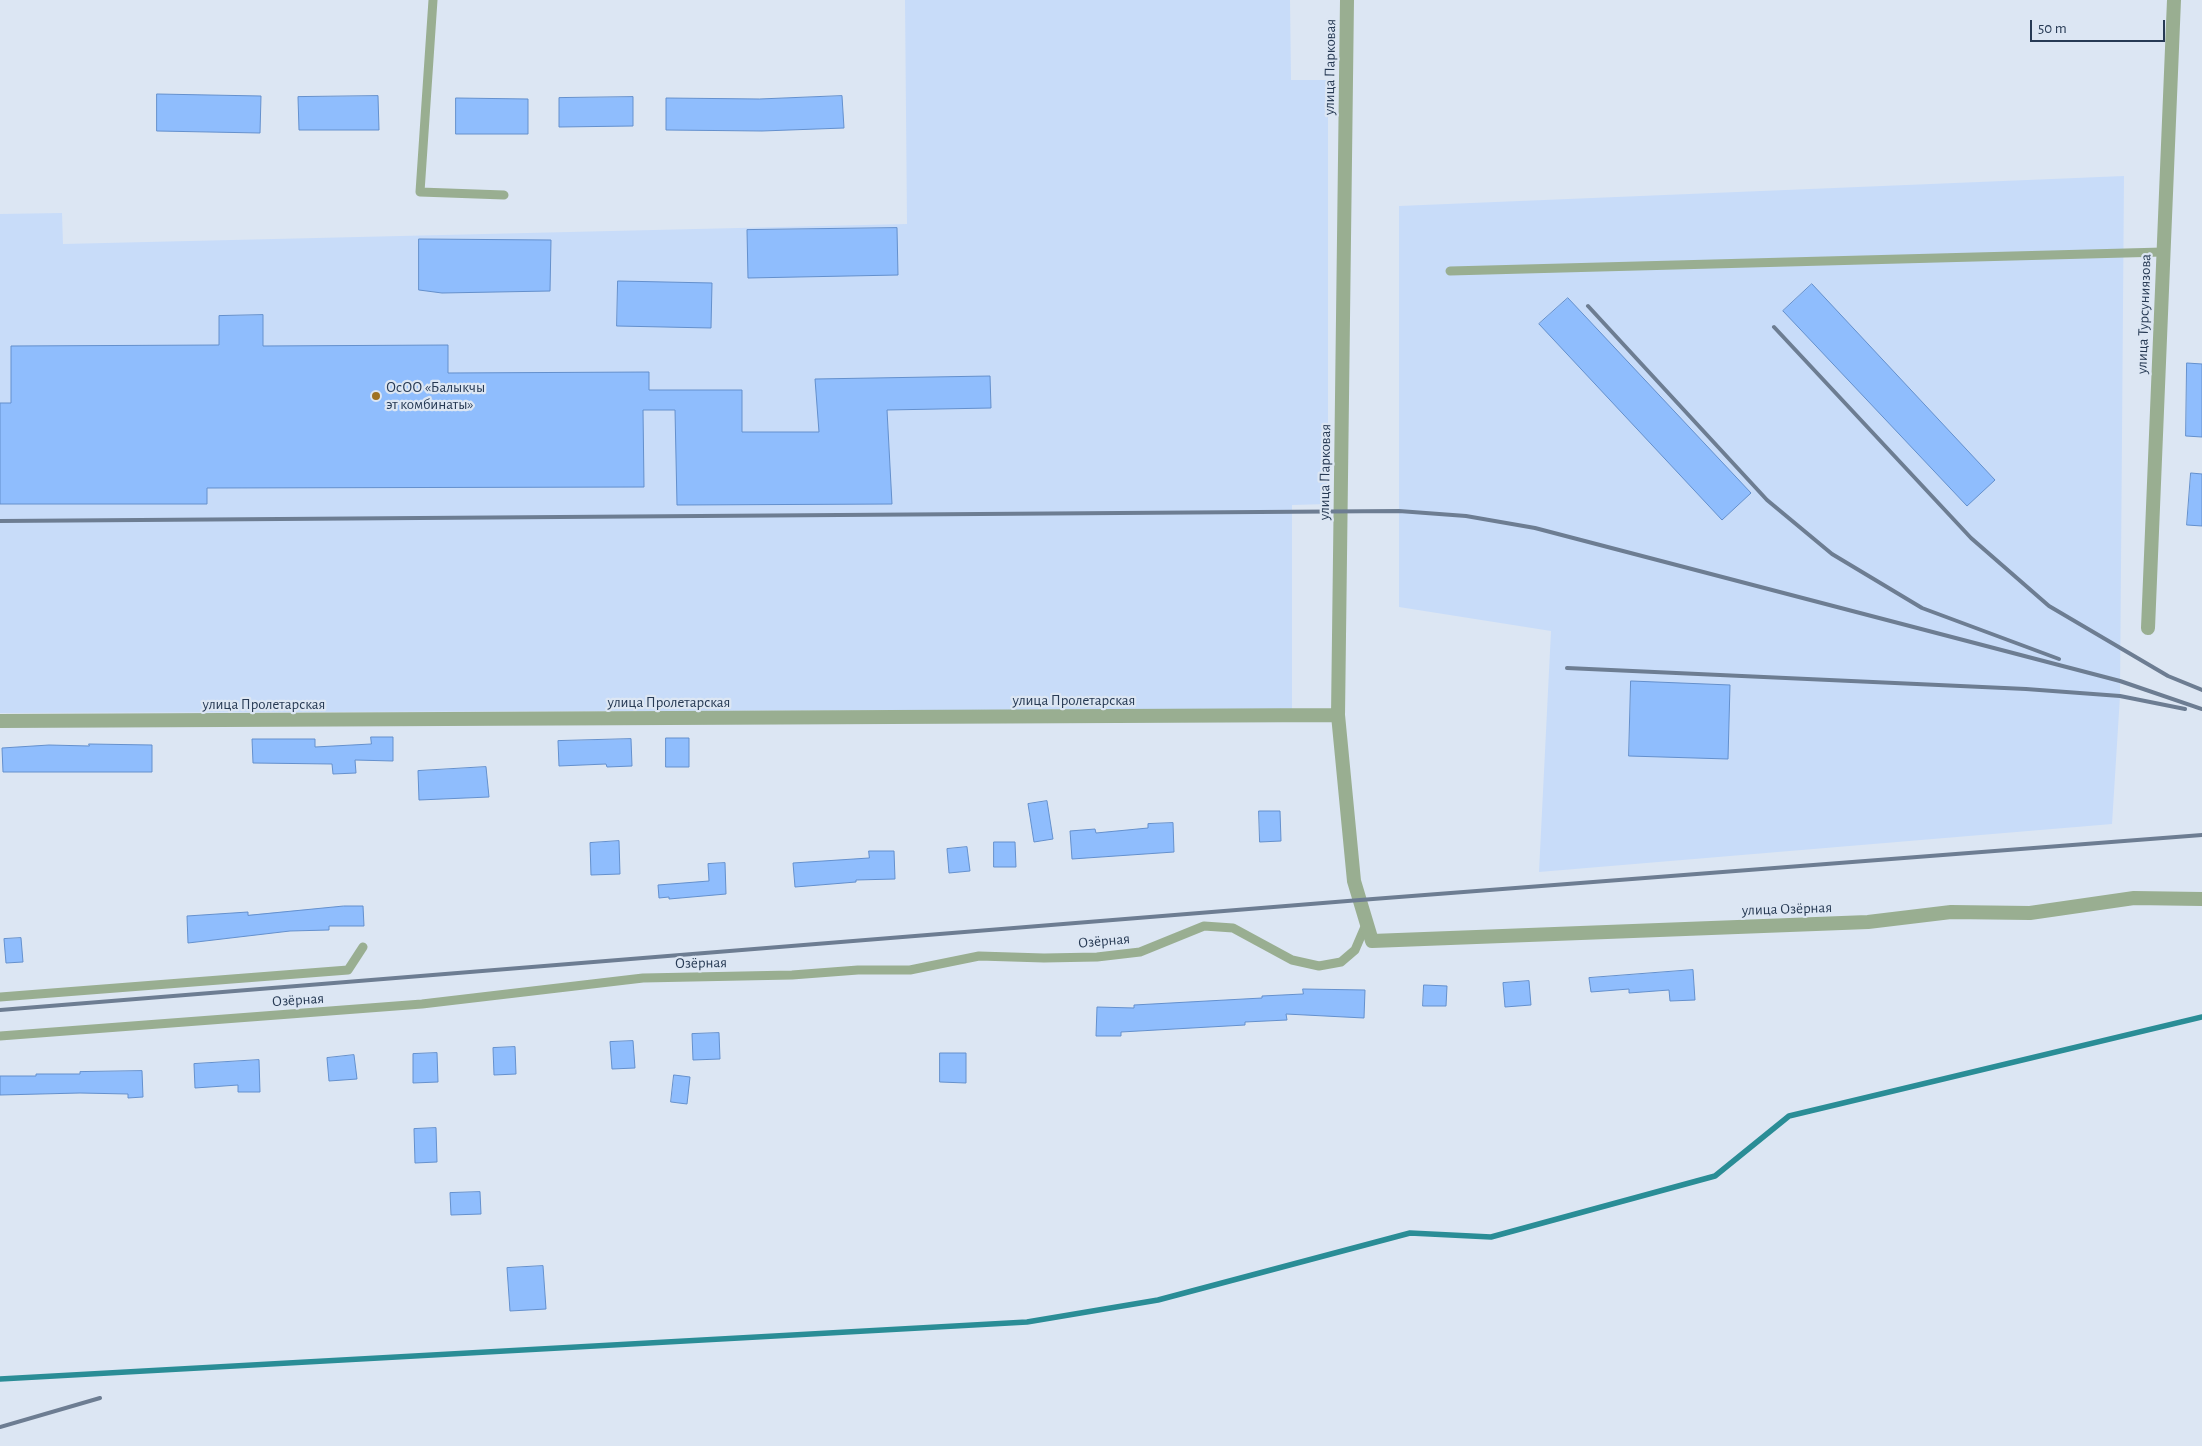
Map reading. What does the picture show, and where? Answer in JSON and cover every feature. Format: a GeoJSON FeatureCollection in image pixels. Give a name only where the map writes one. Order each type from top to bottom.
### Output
{"type":"FeatureCollection","features":[{"type":"Feature","properties":{"kind":"street","name":"улица Парковая"},"geometry":{"type":"LineString","coordinates":[[1347,0],[1338,715],[1354,881],[1372,942]]}},
{"type":"Feature","properties":{"kind":"street","name":"улица Турсуниязова"},"geometry":{"type":"LineString","coordinates":[[2148,628],[2162,252],[2174,0]]}},
{"type":"Feature","properties":{"kind":"street","name":"улица Пролетарская"},"geometry":{"type":"LineString","coordinates":[[0,721],[1338,715]]}},
{"type":"Feature","properties":{"kind":"street","name":"улица Озёрная"},"geometry":{"type":"LineString","coordinates":[[1372,942],[1868,922],[1951,912],[2030,913],[2134,898],[2202,899]]}},
{"type":"Feature","properties":{"kind":"lane"},"geometry":{"type":"LineString","coordinates":[[434,0],[420,192],[504,194]]}},
{"type":"Feature","properties":{"kind":"lane"},"geometry":{"type":"LineString","coordinates":[[1450,271],[2162,252]]}},
{"type":"Feature","properties":{"kind":"lane","name":"Озёрная"},"geometry":{"type":"LineString","coordinates":[[0,1036],[422,1004],[642,978],[792,975],[858,970],[910,970],[979,956],[1097,957],[1140,952],[1204,926],[1233,928],[1292,960],[1319,966],[1341,962],[1355,950],[1366,922]]}},
{"type":"Feature","properties":{"kind":"lane"},"geometry":{"type":"LineString","coordinates":[[0,997],[348,970],[363,947]]}},
{"type":"Feature","properties":{"kind":"shaded area"},"geometry":{"type":"Polygon","coordinates":[[[905,0],[1290,0],[1291,80],[1328,80],[1328,504],[1292,505],[1292,709],[0,713],[0,214],[62,213],[63,244],[907,224],[905,0]]]}},
{"type":"Feature","properties":{"kind":"shaded area"},"geometry":{"type":"Polygon","coordinates":[[[2124,176],[2120,696],[2112,824],[1539,872],[1551,631],[1399,607],[1399,206],[2124,176]]]}},
{"type":"Feature","properties":{"kind":"building"},"geometry":{"type":"Polygon","coordinates":[[[157,94],[261,96],[260,133],[157,131],[157,94]]]}},
{"type":"Feature","properties":{"kind":"building"},"geometry":{"type":"Polygon","coordinates":[[[378,96],[379,130],[299,130],[298,97],[378,96]]]}},
{"type":"Feature","properties":{"kind":"building"},"geometry":{"type":"Polygon","coordinates":[[[842,96],[844,128],[762,131],[666,130],[666,98],[759,99],[842,96]]]}},
{"type":"Feature","properties":{"kind":"building"},"geometry":{"type":"Polygon","coordinates":[[[633,97],[633,126],[559,127],[559,98],[633,97]]]}},
{"type":"Feature","properties":{"kind":"building"},"geometry":{"type":"Polygon","coordinates":[[[456,98],[528,99],[528,134],[456,134],[456,98]]]}},
{"type":"Feature","properties":{"kind":"building"},"geometry":{"type":"Polygon","coordinates":[[[897,228],[898,275],[748,278],[747,230],[897,228]]]}},
{"type":"Feature","properties":{"kind":"building"},"geometry":{"type":"Polygon","coordinates":[[[419,239],[551,240],[550,291],[442,293],[419,290],[419,239]]]}},
{"type":"Feature","properties":{"kind":"building"},"geometry":{"type":"Polygon","coordinates":[[[618,281],[712,283],[711,328],[617,326],[618,281]]]}},
{"type":"Feature","properties":{"kind":"building"},"geometry":{"type":"Polygon","coordinates":[[[1812,284],[1995,480],[1967,506],[1783,311],[1812,284]]]}},
{"type":"Feature","properties":{"kind":"building"},"geometry":{"type":"Polygon","coordinates":[[[1568,298],[1751,493],[1722,520],[1539,324],[1568,298]]]}},
{"type":"Feature","properties":{"kind":"building","name":"ОсОО «Балыкчы эт комбинаты»"},"geometry":{"type":"Polygon","coordinates":[[[263,315],[263,346],[448,345],[448,373],[649,372],[649,390],[742,390],[742,432],[819,432],[815,379],[990,376],[991,408],[887,410],[892,504],[677,505],[675,410],[643,410],[644,487],[207,488],[207,504],[0,504],[0,403],[11,403],[11,346],[219,345],[219,316],[263,315]]]}},
{"type":"Feature","properties":{"kind":"building"},"geometry":{"type":"Polygon","coordinates":[[[2187,363],[2202,364],[2202,437],[2186,436],[2187,363]]]}},
{"type":"Feature","properties":{"kind":"building"},"geometry":{"type":"Polygon","coordinates":[[[2191,473],[2202,474],[2202,526],[2187,525],[2191,473]]]}},
{"type":"Feature","properties":{"kind":"building"},"geometry":{"type":"Polygon","coordinates":[[[1631,681],[1730,685],[1728,759],[1629,756],[1631,681]]]}},
{"type":"Feature","properties":{"kind":"building"},"geometry":{"type":"Polygon","coordinates":[[[371,737],[393,737],[393,761],[355,760],[356,773],[333,774],[332,764],[253,763],[252,739],[315,739],[315,747],[371,744],[371,737]]]}},
{"type":"Feature","properties":{"kind":"building"},"geometry":{"type":"Polygon","coordinates":[[[666,738],[689,738],[689,767],[666,767],[666,738]]]}},
{"type":"Feature","properties":{"kind":"building"},"geometry":{"type":"Polygon","coordinates":[[[631,739],[632,766],[607,767],[606,764],[559,766],[558,741],[631,739]]]}},
{"type":"Feature","properties":{"kind":"building"},"geometry":{"type":"Polygon","coordinates":[[[89,744],[152,745],[152,772],[3,772],[2,748],[49,745],[89,746],[89,744]]]}},
{"type":"Feature","properties":{"kind":"building"},"geometry":{"type":"Polygon","coordinates":[[[486,767],[489,797],[419,800],[418,771],[486,767]]]}},
{"type":"Feature","properties":{"kind":"building"},"geometry":{"type":"Polygon","coordinates":[[[1047,801],[1053,839],[1034,842],[1028,804],[1047,801]]]}},
{"type":"Feature","properties":{"kind":"building"},"geometry":{"type":"Polygon","coordinates":[[[1259,811],[1280,811],[1281,841],[1260,842],[1259,811]]]}},
{"type":"Feature","properties":{"kind":"building"},"geometry":{"type":"Polygon","coordinates":[[[1173,823],[1174,852],[1072,859],[1070,831],[1095,829],[1096,833],[1148,828],[1148,824],[1173,823]]]}},
{"type":"Feature","properties":{"kind":"building"},"geometry":{"type":"Polygon","coordinates":[[[619,841],[620,874],[591,875],[590,843],[619,841]]]}},
{"type":"Feature","properties":{"kind":"building"},"geometry":{"type":"Polygon","coordinates":[[[994,842],[1015,842],[1016,867],[994,867],[994,842]]]}},
{"type":"Feature","properties":{"kind":"building"},"geometry":{"type":"Polygon","coordinates":[[[967,847],[970,871],[949,873],[947,849],[967,847]]]}},
{"type":"Feature","properties":{"kind":"building"},"geometry":{"type":"Polygon","coordinates":[[[869,851],[894,851],[895,879],[856,880],[856,882],[795,887],[793,863],[869,858],[869,851]]]}},
{"type":"Feature","properties":{"kind":"building"},"geometry":{"type":"Polygon","coordinates":[[[725,863],[726,894],[669,899],[669,897],[659,898],[658,885],[709,881],[708,864],[725,863]]]}},
{"type":"Feature","properties":{"kind":"building"},"geometry":{"type":"Polygon","coordinates":[[[363,906],[364,926],[329,926],[329,930],[290,931],[188,943],[187,916],[248,912],[248,915],[363,906]]]}},
{"type":"Feature","properties":{"kind":"building"},"geometry":{"type":"Polygon","coordinates":[[[21,938],[23,962],[6,963],[4,939],[21,938]]]}},
{"type":"Feature","properties":{"kind":"building"},"geometry":{"type":"Polygon","coordinates":[[[1693,970],[1695,1000],[1670,1001],[1669,990],[1629,993],[1629,989],[1591,992],[1589,978],[1693,970]]]}},
{"type":"Feature","properties":{"kind":"building"},"geometry":{"type":"Polygon","coordinates":[[[1529,981],[1531,1005],[1505,1007],[1503,983],[1529,981]]]}},
{"type":"Feature","properties":{"kind":"building"},"geometry":{"type":"Polygon","coordinates":[[[1424,985],[1447,986],[1446,1006],[1423,1006],[1424,985]]]}},
{"type":"Feature","properties":{"kind":"building"},"geometry":{"type":"Polygon","coordinates":[[[1303,989],[1365,990],[1364,1018],[1286,1014],[1287,1020],[1245,1022],[1245,1025],[1121,1032],[1121,1036],[1096,1036],[1097,1007],[1134,1008],[1134,1005],[1262,998],[1262,996],[1303,994],[1303,989]]]}},
{"type":"Feature","properties":{"kind":"building"},"geometry":{"type":"Polygon","coordinates":[[[719,1033],[720,1059],[693,1060],[692,1034],[719,1033]]]}},
{"type":"Feature","properties":{"kind":"building"},"geometry":{"type":"Polygon","coordinates":[[[633,1041],[635,1068],[612,1069],[610,1042],[633,1041]]]}},
{"type":"Feature","properties":{"kind":"building"},"geometry":{"type":"Polygon","coordinates":[[[515,1047],[516,1074],[494,1075],[493,1048],[515,1047]]]}},
{"type":"Feature","properties":{"kind":"building"},"geometry":{"type":"Polygon","coordinates":[[[437,1053],[438,1082],[413,1083],[413,1054],[437,1053]]]}},
{"type":"Feature","properties":{"kind":"building"},"geometry":{"type":"Polygon","coordinates":[[[940,1053],[966,1053],[966,1083],[940,1082],[940,1053]]]}},
{"type":"Feature","properties":{"kind":"building"},"geometry":{"type":"Polygon","coordinates":[[[354,1055],[357,1079],[329,1081],[327,1058],[354,1055]]]}},
{"type":"Feature","properties":{"kind":"building"},"geometry":{"type":"Polygon","coordinates":[[[259,1060],[260,1092],[238,1092],[238,1085],[195,1088],[194,1064],[259,1060]]]}},
{"type":"Feature","properties":{"kind":"building"},"geometry":{"type":"Polygon","coordinates":[[[142,1071],[143,1097],[128,1098],[128,1094],[80,1093],[0,1095],[0,1076],[142,1071]]]}},
{"type":"Feature","properties":{"kind":"building"},"geometry":{"type":"Polygon","coordinates":[[[674,1075],[690,1077],[687,1104],[671,1102],[674,1075]]]}},
{"type":"Feature","properties":{"kind":"building"},"geometry":{"type":"Polygon","coordinates":[[[436,1128],[437,1162],[415,1163],[414,1129],[436,1128]]]}},
{"type":"Feature","properties":{"kind":"building"},"geometry":{"type":"Polygon","coordinates":[[[480,1192],[481,1214],[451,1215],[450,1193],[480,1192]]]}},
{"type":"Feature","properties":{"kind":"building"},"geometry":{"type":"Polygon","coordinates":[[[543,1266],[546,1309],[510,1311],[507,1268],[543,1266]]]}},
{"type":"Feature","properties":{"kind":"waterway"},"geometry":{"type":"LineString","coordinates":[[0,1379],[1027,1322],[1158,1300],[1410,1233],[1491,1237],[1715,1176],[1789,1116],[2202,1017]]}},
{"type":"Feature","properties":{"kind":"railway"},"geometry":{"type":"LineString","coordinates":[[1588,306],[1767,500],[1832,554],[1922,608],[2059,659]]}},
{"type":"Feature","properties":{"kind":"railway"},"geometry":{"type":"LineString","coordinates":[[1774,327],[1971,538],[2049,606],[2168,676],[2202,690]]}},
{"type":"Feature","properties":{"kind":"railway"},"geometry":{"type":"LineString","coordinates":[[0,521],[1399,511],[1466,516],[1535,528],[2120,681],[2202,709]]}},
{"type":"Feature","properties":{"kind":"railway"},"geometry":{"type":"LineString","coordinates":[[1567,668],[2026,689],[2120,696],[2185,709]]}},
{"type":"Feature","properties":{"kind":"railway"},"geometry":{"type":"LineString","coordinates":[[0,1010],[1360,900],[2202,835]]}},
{"type":"Feature","properties":{"kind":"railway"},"geometry":{"type":"LineString","coordinates":[[0,1427],[100,1398]]}},
{"type":"Feature","properties":{"kind":"place","name":"ОсОО «Балыкчы эт комбинаты»"},"geometry":{"type":"Point","coordinates":[376,396]}}]}
